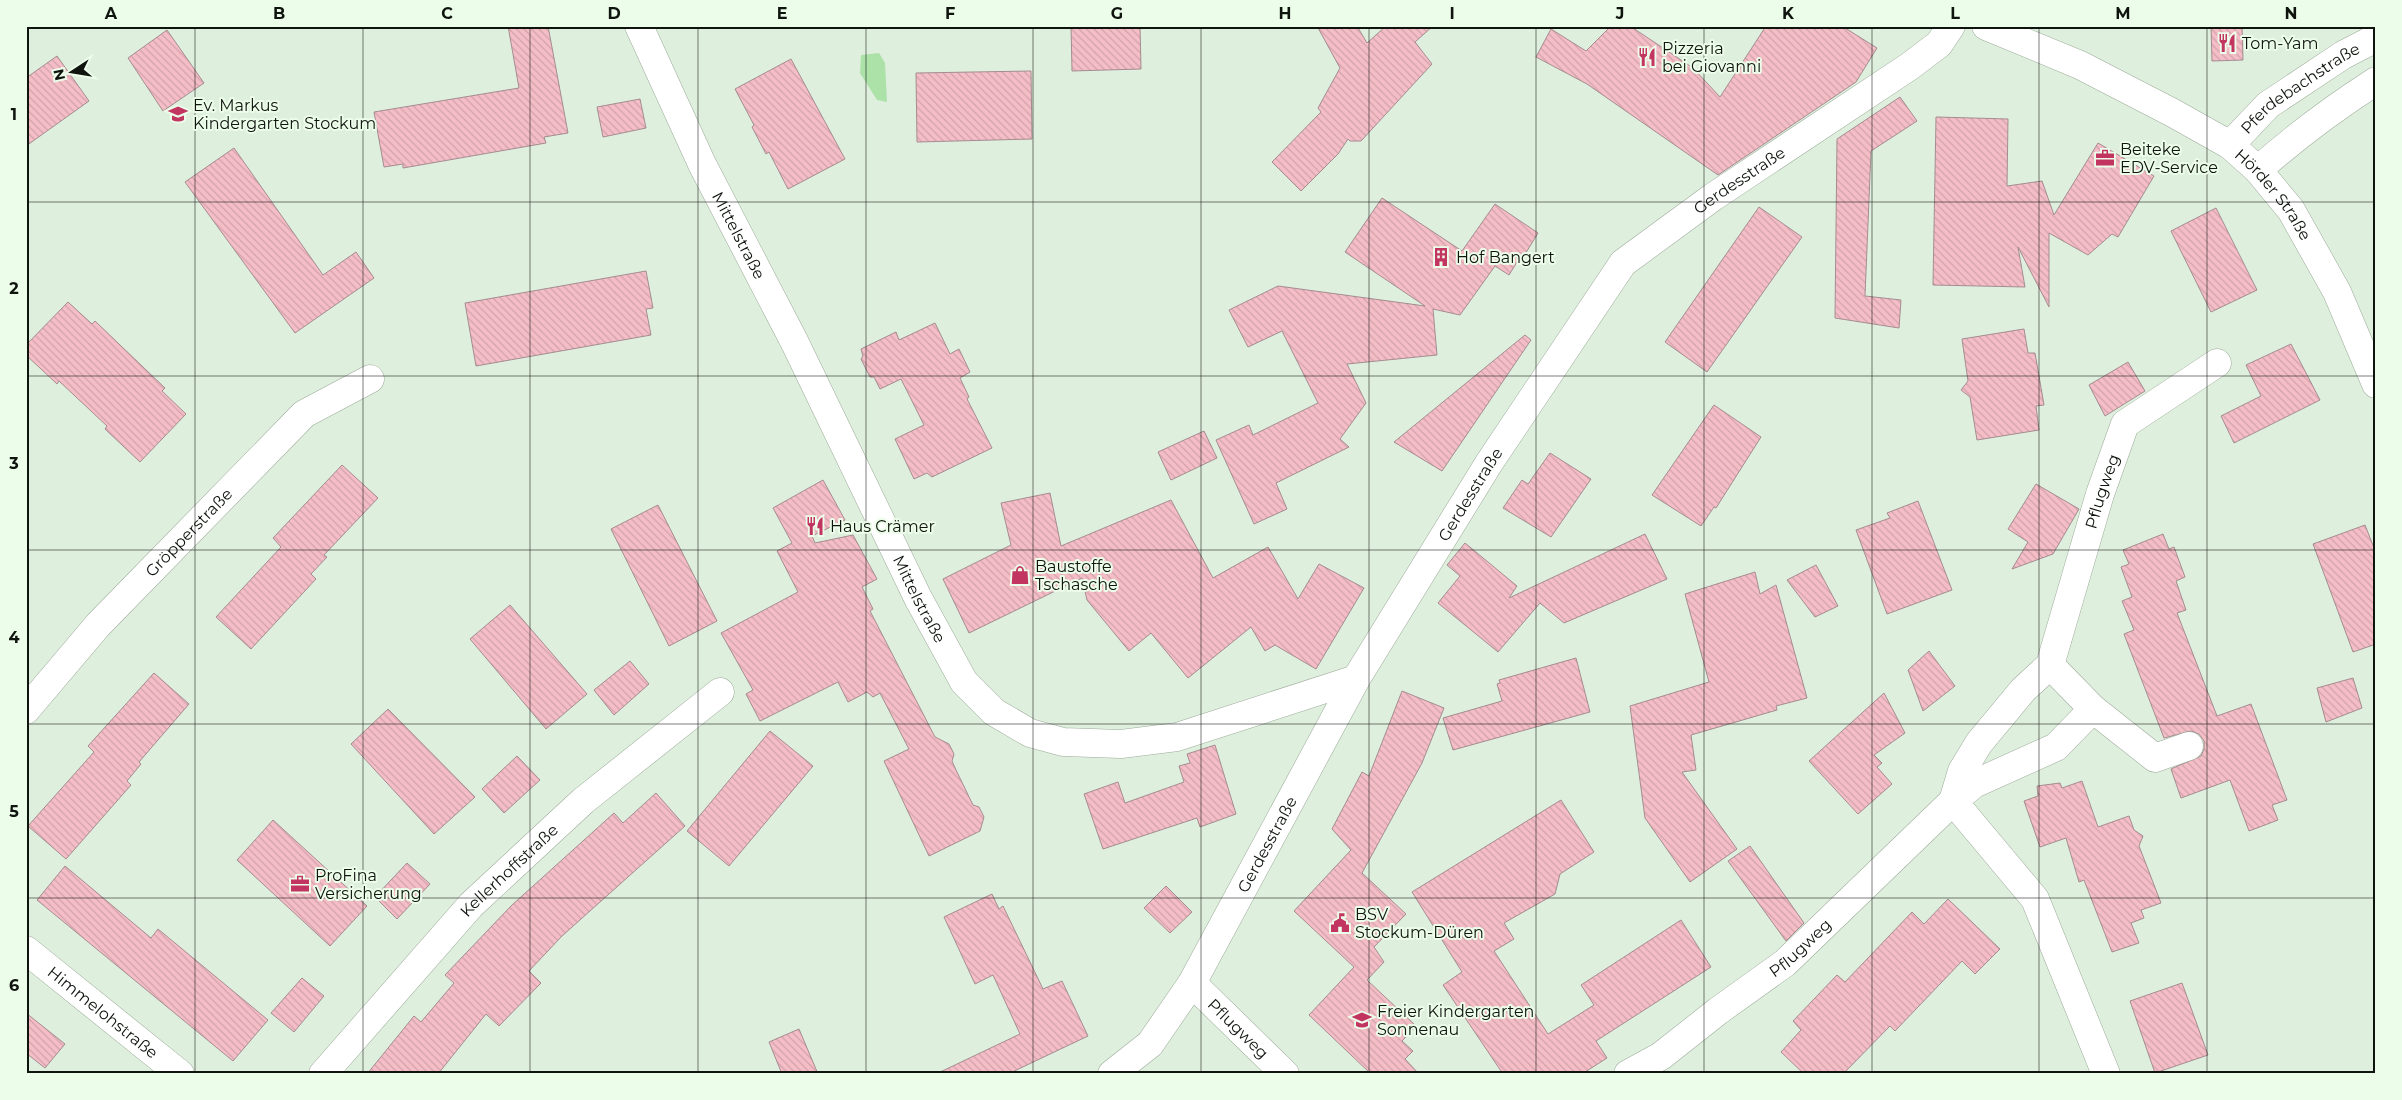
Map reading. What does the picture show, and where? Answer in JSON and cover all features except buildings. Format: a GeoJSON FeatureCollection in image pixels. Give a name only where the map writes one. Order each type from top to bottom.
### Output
{"type":"FeatureCollection","features":[{"type":"Feature","properties":{"kind":"street","name":"Mittelstraße"},"geometry":{"type":"LineString","coordinates":[[639,26],[702,164],[795,343],[918,598],[964,682],[975,695],[1002,718],[1030,734],[1063,742],[1121,744],[1177,737],[1356,679]]}},
{"type":"Feature","properties":{"kind":"street","name":"Gerdesstraße"},"geometry":{"type":"LineString","coordinates":[[1112,1074],[1150,1044],[1192,983],[1356,679],[1489,462],[1623,263],[1713,197],[1910,66],[1939,44],[1951,26]]}},
{"type":"Feature","properties":{"kind":"street","name":"Hörder Straße"},"geometry":{"type":"LineString","coordinates":[[1986,26],[2080,65],[2173,113],[2230,145],[2258,170],[2291,210],[2337,292],[2376,384]]}},
{"type":"Feature","properties":{"kind":"street","name":"Pferdebachstraße"},"geometry":{"type":"LineString","coordinates":[[2230,145],[2268,106],[2343,55],[2376,38]]}},
{"type":"Feature","properties":{"kind":"street"},"geometry":{"type":"LineString","coordinates":[[2258,170],[2330,112],[2376,81]]}},
{"type":"Feature","properties":{"kind":"street","name":"Pflugweg"},"geometry":{"type":"LineString","coordinates":[[1953,801],[1962,771],[1979,743],[2023,690],[2050,666],[2100,494],[2125,424],[2217,363]]}},
{"type":"Feature","properties":{"kind":"street","name":"Gröpperstraße"},"geometry":{"type":"LineString","coordinates":[[26,710],[98,625],[304,414],[370,378]]}},
{"type":"Feature","properties":{"kind":"street"},"geometry":{"type":"LineString","coordinates":[[2050,666],[2093,709],[2155,758],[2189,746]]}},
{"type":"Feature","properties":{"kind":"street","name":"Kellerhoffstraße"},"geometry":{"type":"LineString","coordinates":[[324,1074],[471,905],[582,801],[720,692]]}},
{"type":"Feature","properties":{"kind":"street","name":"Pflugweg"},"geometry":{"type":"LineString","coordinates":[[1628,1074],[1661,1056],[1718,1011],[1785,963],[1953,801],[1974,784],[2056,747],[2093,709]]}},
{"type":"Feature","properties":{"kind":"street"},"geometry":{"type":"LineString","coordinates":[[1953,801],[2036,899],[2106,1074]]}},
{"type":"Feature","properties":{"kind":"street","name":"Himmelohstraße"},"geometry":{"type":"LineString","coordinates":[[26,950],[180,1074]]}},
{"type":"Feature","properties":{"kind":"street","name":"Pflugweg"},"geometry":{"type":"LineString","coordinates":[[1192,983],[1284,1074]]}},
{"type":"Feature","properties":{"kind":"green space"},"geometry":{"type":"Polygon","coordinates":[[[879,53],[885,63],[887,102],[877,100],[860,73],[861,55],[879,53]]]}},
{"type":"Feature","properties":{"kind":"place","name":"Tom-Yam"},"geometry":{"type":"Point","coordinates":[2227,43]}},
{"type":"Feature","properties":{"kind":"place","name":"Pizzeria bei Giovanni"},"geometry":{"type":"Point","coordinates":[1647,57]}},
{"type":"Feature","properties":{"kind":"place","name":"Ev. Markus Kindergarten Stockum"},"geometry":{"type":"Point","coordinates":[178,114]}},
{"type":"Feature","properties":{"kind":"place","name":"Beiteke EDV-Service"},"geometry":{"type":"Point","coordinates":[2105,158]}},
{"type":"Feature","properties":{"kind":"place","name":"Hof Bangert"},"geometry":{"type":"Point","coordinates":[1441,257]}},
{"type":"Feature","properties":{"kind":"place","name":"Haus Crämer"},"geometry":{"type":"Point","coordinates":[815,526]}},
{"type":"Feature","properties":{"kind":"place","name":"Baustoffe Tschasche"},"geometry":{"type":"Point","coordinates":[1020,575]}},
{"type":"Feature","properties":{"kind":"place","name":"ProFina Versicherung"},"geometry":{"type":"Point","coordinates":[300,884]}},
{"type":"Feature","properties":{"kind":"place","name":"BSV Stockum-Düren"},"geometry":{"type":"Point","coordinates":[1340,923]}},
{"type":"Feature","properties":{"kind":"place","name":"Freier Kindergarten Sonnenau"},"geometry":{"type":"Point","coordinates":[1362,1020]}}]}
